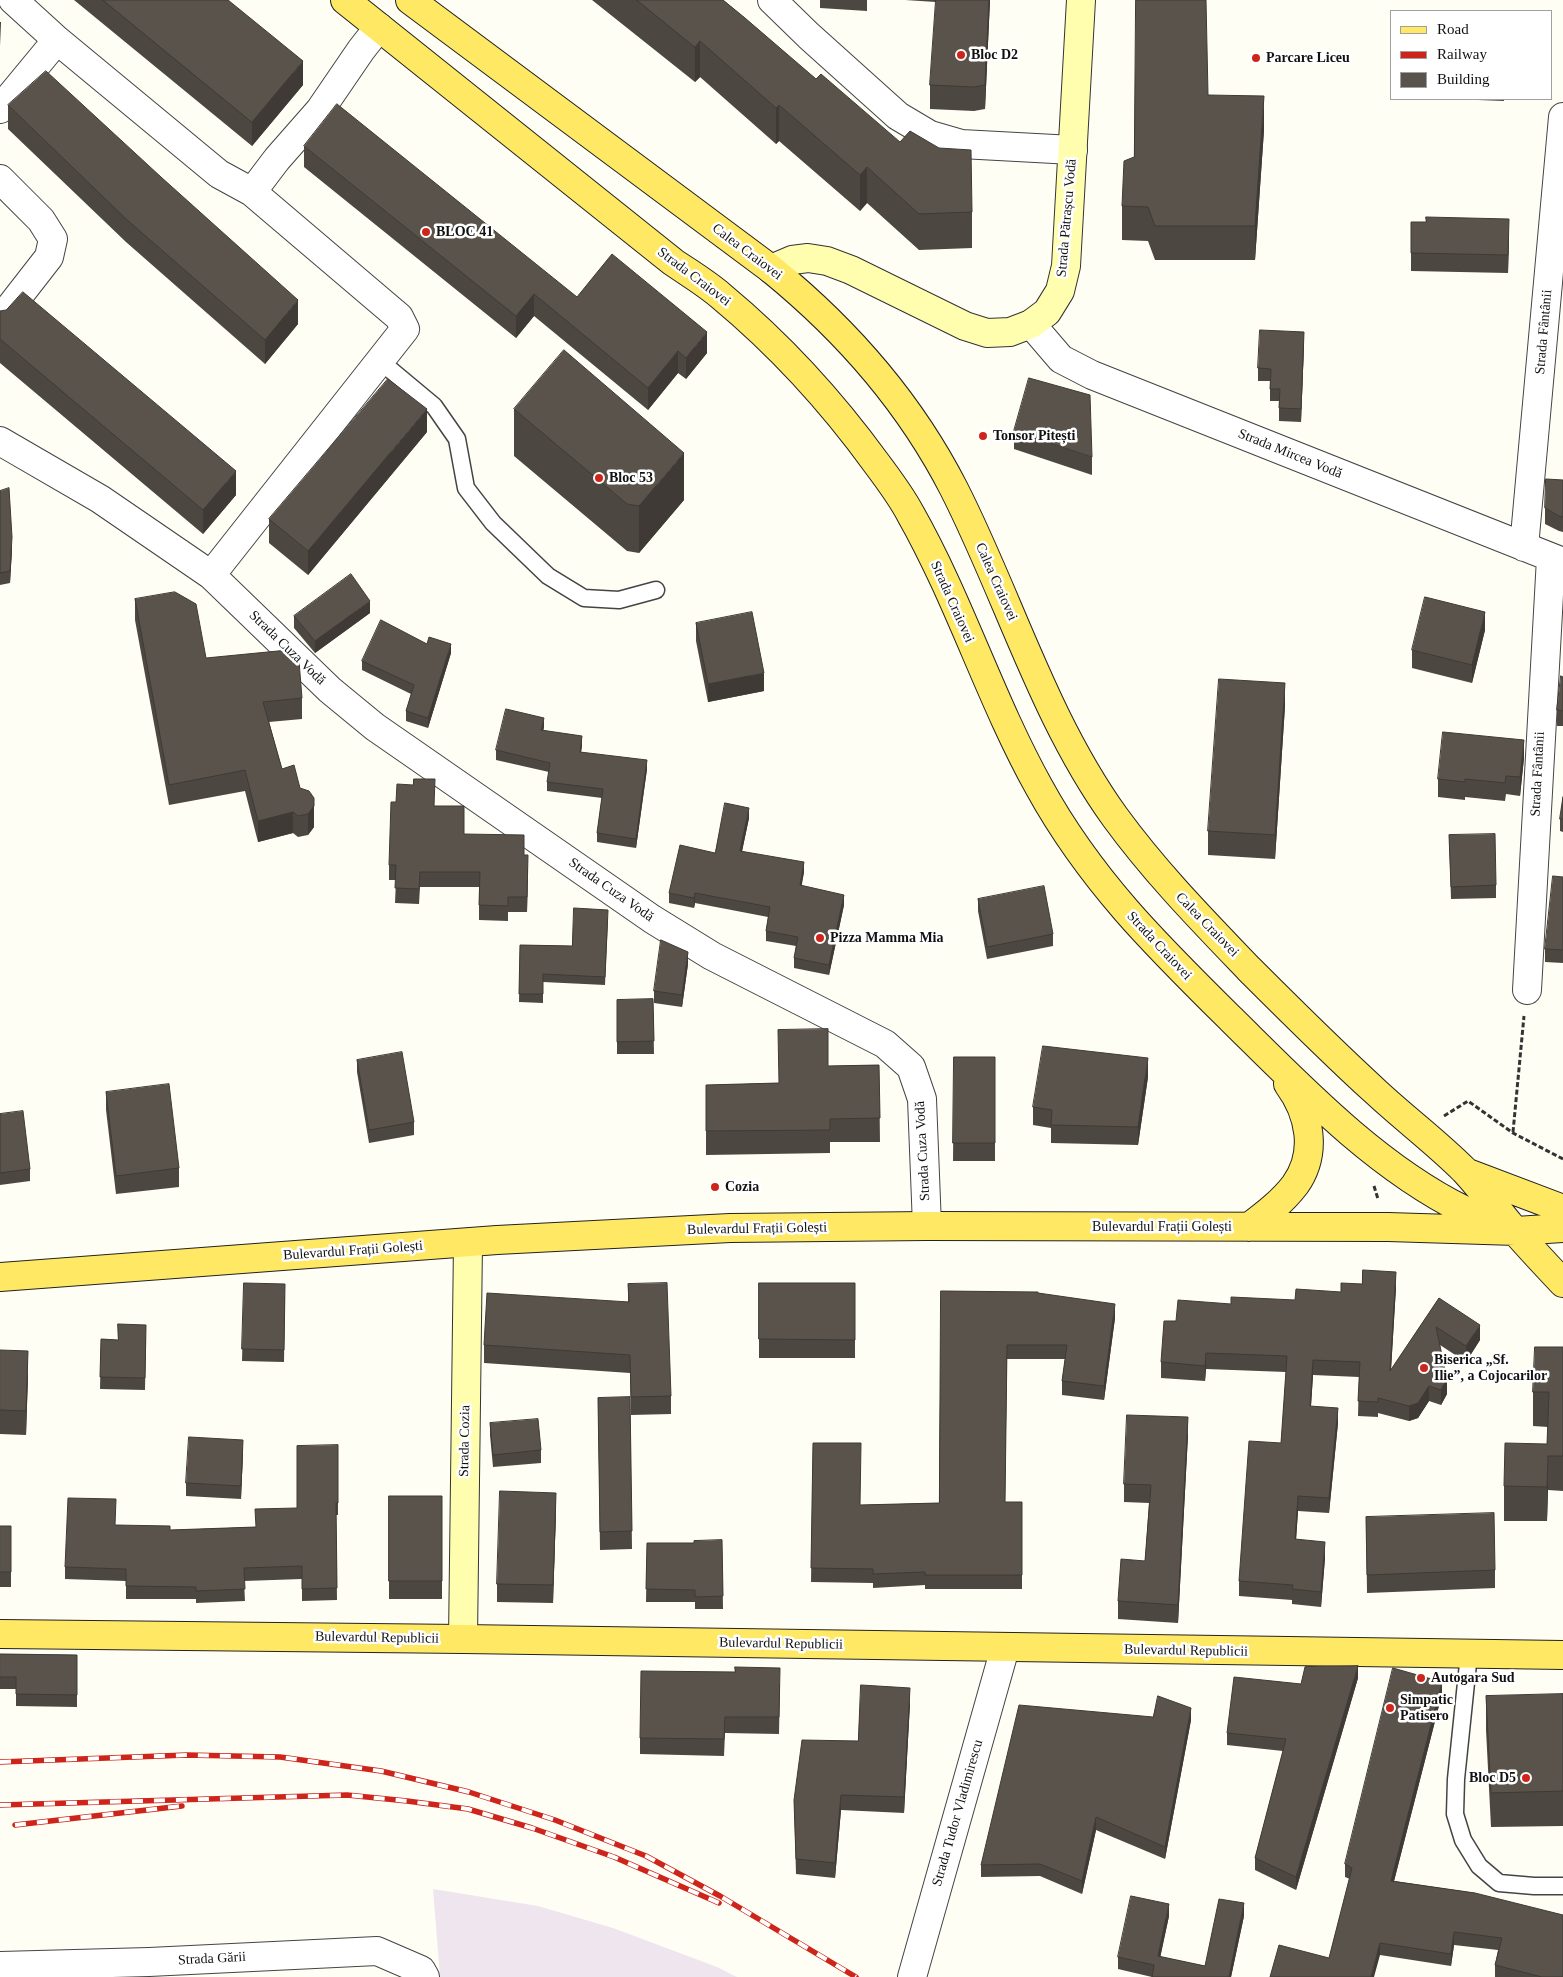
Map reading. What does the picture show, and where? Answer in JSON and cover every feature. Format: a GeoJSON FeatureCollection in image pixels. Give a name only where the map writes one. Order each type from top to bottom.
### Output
{"type":"FeatureCollection","features":[{"type":"Feature","properties":{"kind":"main road","name":"Strada Craiovei"},"geometry":{"type":"LineString","coordinates":[[345,0],[672,262],[720,294],[802,371],[853,430],[910,512],[946,584],[1010,733],[1039,788],[1073,844],[1104,885],[1148,937],[1269,1059],[1360,1140],[1415,1181],[1464,1210],[1516,1231]]}},
{"type":"Feature","properties":{"kind":"main road","name":"Calea Craiovei"},"geometry":{"type":"LineString","coordinates":[[410,0],[771,269],[805,297],[883,379],[915,422],[953,487],[990,566],[1038,680],[1078,758],[1114,814],[1184,902],[1329,1048],[1465,1172],[1563,1283]]}},
{"type":"Feature","properties":{"kind":"main road"},"geometry":{"type":"LineString","coordinates":[[1249,1227],[1276,1206],[1295,1185],[1306,1163],[1310,1143],[1307,1120],[1299,1100],[1269,1059]]}},
{"type":"Feature","properties":{"kind":"main road"},"geometry":{"type":"LineString","coordinates":[[1465,1172],[1563,1209]]}},
{"type":"Feature","properties":{"kind":"main road","name":"Bulevardul Frații Golești"},"geometry":{"type":"LineString","coordinates":[[0,1278],[468,1243],[730,1228],[927,1226],[1388,1227],[1516,1231],[1563,1228]]}},
{"type":"Feature","properties":{"kind":"main road","name":"Bulevardul Republicii"},"geometry":{"type":"LineString","coordinates":[[0,1634],[1563,1655]]}},
{"type":"Feature","properties":{"kind":"main road"},"geometry":{"type":"LineString","coordinates":[[1527,1655],[1563,1664]]}},
{"type":"Feature","properties":{"kind":"street"},"geometry":{"type":"LineString","coordinates":[[13,0],[57,40],[219,174],[252,192],[398,317],[405,329],[211,575]]}},
{"type":"Feature","properties":{"kind":"street"},"geometry":{"type":"LineString","coordinates":[[772,0],[898,116],[930,135],[962,144],[1073,150]]}},
{"type":"Feature","properties":{"kind":"street","name":"Strada Pătrașcu Vodă"},"geometry":{"type":"LineString","coordinates":[[771,269],[792,260],[808,258],[827,261],[851,270],[965,326],[987,333],[1010,332],[1031,324],[1047,312],[1060,291],[1066,266],[1081,0]]}},
{"type":"Feature","properties":{"kind":"street"},"geometry":{"type":"LineString","coordinates":[[252,192],[277,159],[320,110],[379,27]]}},
{"type":"Feature","properties":{"kind":"street"},"geometry":{"type":"LineString","coordinates":[[0,109],[57,40]]}},
{"type":"Feature","properties":{"kind":"street","name":"Strada Fântânii"},"geometry":{"type":"LineString","coordinates":[[1524,547],[1563,117]]}},
{"type":"Feature","properties":{"kind":"street"},"geometry":{"type":"LineString","coordinates":[[0,179],[41,220],[53,239],[50,256],[0,320]]}},
{"type":"Feature","properties":{"kind":"street","name":"Strada Mircea Vodă"},"geometry":{"type":"LineString","coordinates":[[1031,324],[1061,359],[1092,375],[1557,560]]}},
{"type":"Feature","properties":{"kind":"street","name":"Strada Cuza Vodă"},"geometry":{"type":"LineString","coordinates":[[0,441],[100,499],[211,575],[330,690],[374,727],[652,919],[712,956],[885,1044],[911,1067],[922,1099],[927,1226]]}},
{"type":"Feature","properties":{"kind":"street","name":"Strada Fântânii"},"geometry":{"type":"LineString","coordinates":[[1527,990],[1557,560]]}},
{"type":"Feature","properties":{"kind":"street","name":"Strada Cozia"},"geometry":{"type":"LineString","coordinates":[[463,1639],[468,1243]]}},
{"type":"Feature","properties":{"kind":"street","name":"Strada Tudor Vladimirescu"},"geometry":{"type":"LineString","coordinates":[[912,1977],[1005,1648]]}},
{"type":"Feature","properties":{"kind":"street","name":"Strada Gării"},"geometry":{"type":"LineString","coordinates":[[0,1966],[150,1970],[377,1951],[423,1974]]}},
{"type":"Feature","properties":{"kind":"lane"},"geometry":{"type":"LineString","coordinates":[[380,361],[434,406],[457,439],[466,488],[493,524],[548,576],[584,598],[619,600],[656,590]]}},
{"type":"Feature","properties":{"kind":"lane"},"geometry":{"type":"LineString","coordinates":[[1469,1654],[1455,1805],[1455,1814],[1463,1840],[1479,1866],[1499,1883],[1563,1886]]}},
{"type":"Feature","properties":{"kind":"path"},"geometry":{"type":"LineString","coordinates":[[1513,1132],[1527,990]]}},
{"type":"Feature","properties":{"kind":"path"},"geometry":{"type":"LineString","coordinates":[[1421,1130],[1468,1101],[1513,1132],[1563,1159]]}},
{"type":"Feature","properties":{"kind":"path"},"geometry":{"type":"LineString","coordinates":[[1373,1185],[1388,1227]]}},
{"type":"Feature","properties":{"kind":"shaded area"},"geometry":{"type":"Polygon","coordinates":[[[433,1889],[538,1906],[613,1928],[717,1967],[737,1977],[440,1977],[433,1889]]]}},
{"type":"Feature","properties":{"kind":"building"},"geometry":{"type":"Polygon","coordinates":[[[103,0],[228,0],[303,61],[252,122],[103,0]]]}},
{"type":"Feature","properties":{"kind":"building"},"geometry":{"type":"Polygon","coordinates":[[[637,0],[723,0],[816,79],[821,74],[900,142],[910,131],[939,148],[971,150],[972,212],[919,214],[867,167],[860,175],[779,105],[776,108],[700,41],[695,47],[637,0]]]}},
{"type":"Feature","properties":{"kind":"building","name":"Bloc D2"},"geometry":{"type":"Polygon","coordinates":[[[936,0],[989,0],[985,85],[974,87],[930,85],[936,0]]]}},
{"type":"Feature","properties":{"kind":"building"},"geometry":{"type":"Polygon","coordinates":[[[1136,0],[1206,0],[1208,95],[1264,96],[1255,226],[1155,226],[1148,207],[1122,206],[1124,161],[1134,157],[1136,0]]]}},
{"type":"Feature","properties":{"kind":"building"},"geometry":{"type":"Polygon","coordinates":[[[46,71],[298,300],[265,340],[126,219],[8,105],[46,71]]]}},
{"type":"Feature","properties":{"kind":"building"},"geometry":{"type":"Polygon","coordinates":[[[337,104],[577,297],[612,254],[707,332],[686,358],[678,351],[648,388],[534,294],[516,316],[304,146],[337,104]]]}},
{"type":"Feature","properties":{"kind":"building"},"geometry":{"type":"Polygon","coordinates":[[[1426,217],[1509,219],[1508,255],[1411,253],[1411,222],[1426,222],[1426,217]]]}},
{"type":"Feature","properties":{"kind":"building"},"geometry":{"type":"Polygon","coordinates":[[[23,292],[236,471],[203,510],[0,339],[0,311],[6,310],[23,292]]]}},
{"type":"Feature","properties":{"kind":"building"},"geometry":{"type":"Polygon","coordinates":[[[1260,330],[1304,332],[1301,409],[1279,408],[1280,389],[1270,389],[1271,369],[1258,368],[1260,330]]]}},
{"type":"Feature","properties":{"kind":"building"},"geometry":{"type":"Polygon","coordinates":[[[564,350],[684,453],[639,506],[627,504],[514,409],[564,350]]]}},
{"type":"Feature","properties":{"kind":"building"},"geometry":{"type":"Polygon","coordinates":[[[1029,378],[1090,395],[1092,457],[1014,431],[1029,378]]]}},
{"type":"Feature","properties":{"kind":"building"},"geometry":{"type":"Polygon","coordinates":[[[388,379],[427,409],[308,551],[269,519],[388,379]]]}},
{"type":"Feature","properties":{"kind":"building"},"geometry":{"type":"Polygon","coordinates":[[[1546,479],[1563,480],[1563,517],[1545,508],[1546,479]]]}},
{"type":"Feature","properties":{"kind":"building"},"geometry":{"type":"Polygon","coordinates":[[[9,488],[12,537],[10,571],[0,573],[0,491],[9,488]]]}},
{"type":"Feature","properties":{"kind":"building"},"geometry":{"type":"Polygon","coordinates":[[[351,574],[370,601],[315,641],[294,616],[351,574]]]}},
{"type":"Feature","properties":{"kind":"building"},"geometry":{"type":"Polygon","coordinates":[[[175,592],[196,604],[206,658],[288,650],[299,661],[302,698],[263,702],[282,769],[294,765],[300,788],[309,791],[314,798],[314,806],[308,814],[298,816],[293,812],[258,821],[245,770],[169,785],[135,599],[175,592]]]}},
{"type":"Feature","properties":{"kind":"building"},"geometry":{"type":"Polygon","coordinates":[[[1425,597],[1485,612],[1472,665],[1412,650],[1425,597]]]}},
{"type":"Feature","properties":{"kind":"building"},"geometry":{"type":"Polygon","coordinates":[[[752,612],[764,673],[708,684],[696,623],[752,612]]]}},
{"type":"Feature","properties":{"kind":"building"},"geometry":{"type":"Polygon","coordinates":[[[381,620],[427,644],[429,637],[451,644],[428,718],[406,711],[414,685],[362,661],[381,620]]]}},
{"type":"Feature","properties":{"kind":"building"},"geometry":{"type":"Polygon","coordinates":[[[1561,676],[1563,677],[1563,711],[1557,710],[1561,676]]]}},
{"type":"Feature","properties":{"kind":"building"},"geometry":{"type":"Polygon","coordinates":[[[1219,679],[1285,683],[1275,835],[1208,831],[1219,679]]]}},
{"type":"Feature","properties":{"kind":"building"},"geometry":{"type":"Polygon","coordinates":[[[506,709],[544,718],[541,730],[582,736],[580,752],[647,760],[636,839],[597,833],[603,789],[547,782],[550,763],[496,750],[506,709]]]}},
{"type":"Feature","properties":{"kind":"building"},"geometry":{"type":"Polygon","coordinates":[[[1443,732],[1524,740],[1520,777],[1506,776],[1505,783],[1465,779],[1465,782],[1438,779],[1443,732]]]}},
{"type":"Feature","properties":{"kind":"building"},"geometry":{"type":"Polygon","coordinates":[[[414,779],[435,779],[434,806],[464,806],[464,834],[524,835],[524,855],[528,855],[527,897],[508,897],[508,906],[479,905],[480,872],[420,872],[419,889],[395,888],[396,865],[389,865],[391,802],[396,802],[397,784],[413,785],[414,779]]]}},
{"type":"Feature","properties":{"kind":"building"},"geometry":{"type":"Polygon","coordinates":[[[1563,797],[1563,819],[1560,819],[1563,797]]]}},
{"type":"Feature","properties":{"kind":"building"},"geometry":{"type":"Polygon","coordinates":[[[725,803],[749,808],[740,851],[804,862],[800,885],[844,895],[829,965],[794,958],[798,937],[766,931],[770,907],[695,893],[694,898],[669,893],[680,845],[715,853],[725,803]]]}},
{"type":"Feature","properties":{"kind":"building"},"geometry":{"type":"Polygon","coordinates":[[[1495,834],[1496,885],[1451,887],[1449,835],[1495,834]]]}},
{"type":"Feature","properties":{"kind":"building"},"geometry":{"type":"Polygon","coordinates":[[[1553,876],[1563,877],[1563,950],[1545,949],[1553,876]]]}},
{"type":"Feature","properties":{"kind":"building"},"geometry":{"type":"Polygon","coordinates":[[[1044,886],[1053,934],[987,947],[978,899],[1044,886]]]}},
{"type":"Feature","properties":{"kind":"building"},"geometry":{"type":"Polygon","coordinates":[[[574,908],[608,910],[605,977],[543,974],[543,994],[519,994],[520,945],[572,946],[574,908]]]}},
{"type":"Feature","properties":{"kind":"building"},"geometry":{"type":"Polygon","coordinates":[[[661,940],[688,952],[682,995],[654,991],[661,940]]]}},
{"type":"Feature","properties":{"kind":"building"},"geometry":{"type":"Polygon","coordinates":[[[653,999],[654,1041],[617,1042],[617,1000],[653,999]]]}},
{"type":"Feature","properties":{"kind":"building"},"geometry":{"type":"Polygon","coordinates":[[[828,1029],[828,1066],[879,1065],[880,1118],[830,1119],[830,1130],[706,1131],[706,1085],[779,1083],[778,1030],[828,1029]]]}},
{"type":"Feature","properties":{"kind":"building"},"geometry":{"type":"Polygon","coordinates":[[[1043,1046],[1148,1058],[1138,1127],[1051,1125],[1052,1110],[1033,1107],[1043,1046]]]}},
{"type":"Feature","properties":{"kind":"building"},"geometry":{"type":"Polygon","coordinates":[[[402,1052],[414,1122],[369,1130],[357,1060],[402,1052]]]}},
{"type":"Feature","properties":{"kind":"building"},"geometry":{"type":"Polygon","coordinates":[[[954,1057],[995,1057],[995,1143],[953,1143],[954,1057]]]}},
{"type":"Feature","properties":{"kind":"building"},"geometry":{"type":"Polygon","coordinates":[[[169,1084],[179,1168],[116,1176],[106,1092],[169,1084]]]}},
{"type":"Feature","properties":{"kind":"building"},"geometry":{"type":"Polygon","coordinates":[[[23,1111],[30,1169],[0,1173],[0,1114],[23,1111]]]}},
{"type":"Feature","properties":{"kind":"building"},"geometry":{"type":"Polygon","coordinates":[[[1363,1270],[1396,1272],[1390,1371],[1439,1298],[1480,1325],[1466,1346],[1436,1327],[1447,1379],[1441,1390],[1429,1386],[1418,1403],[1409,1406],[1378,1398],[1378,1402],[1358,1401],[1360,1362],[1313,1360],[1310,1406],[1338,1408],[1329,1498],[1298,1496],[1295,1539],[1325,1542],[1321,1592],[1292,1589],[1293,1585],[1239,1581],[1249,1441],[1281,1443],[1287,1356],[1206,1353],[1205,1366],[1161,1362],[1164,1321],[1176,1321],[1178,1300],[1231,1304],[1231,1297],[1295,1300],[1296,1289],[1341,1292],[1341,1283],[1362,1284],[1363,1270]]]}},
{"type":"Feature","properties":{"kind":"building"},"geometry":{"type":"Polygon","coordinates":[[[244,1283],[285,1284],[284,1350],[242,1349],[244,1283]]]}},
{"type":"Feature","properties":{"kind":"building"},"geometry":{"type":"Polygon","coordinates":[[[667,1283],[671,1396],[631,1397],[630,1355],[484,1345],[487,1293],[629,1302],[628,1284],[667,1283]]]}},
{"type":"Feature","properties":{"kind":"building"},"geometry":{"type":"Polygon","coordinates":[[[759,1283],[855,1283],[855,1340],[759,1339],[759,1283]]]}},
{"type":"Feature","properties":{"kind":"building"},"geometry":{"type":"Polygon","coordinates":[[[941,1291],[1038,1292],[1115,1304],[1104,1386],[1062,1381],[1067,1345],[1007,1345],[1005,1502],[1022,1502],[1022,1575],[925,1575],[925,1572],[873,1574],[873,1569],[811,1568],[813,1443],[861,1443],[860,1505],[939,1503],[941,1291]]]}},
{"type":"Feature","properties":{"kind":"building"},"geometry":{"type":"Polygon","coordinates":[[[118,1324],[146,1325],[145,1378],[100,1377],[101,1339],[118,1340],[118,1324]]]}},
{"type":"Feature","properties":{"kind":"building"},"geometry":{"type":"Polygon","coordinates":[[[1535,1347],[1563,1347],[1563,1456],[1548,1456],[1547,1487],[1504,1486],[1505,1443],[1547,1444],[1549,1392],[1533,1392],[1535,1347]]]}},
{"type":"Feature","properties":{"kind":"building"},"geometry":{"type":"Polygon","coordinates":[[[0,1350],[28,1351],[26,1411],[0,1410],[0,1350]]]}},
{"type":"Feature","properties":{"kind":"building"},"geometry":{"type":"Polygon","coordinates":[[[630,1397],[632,1531],[600,1532],[598,1398],[630,1397]]]}},
{"type":"Feature","properties":{"kind":"building"},"geometry":{"type":"Polygon","coordinates":[[[1127,1415],[1188,1417],[1178,1605],[1118,1601],[1121,1559],[1145,1561],[1151,1485],[1124,1484],[1127,1415]]]}},
{"type":"Feature","properties":{"kind":"building"},"geometry":{"type":"Polygon","coordinates":[[[538,1419],[541,1450],[493,1455],[490,1423],[538,1419]]]}},
{"type":"Feature","properties":{"kind":"building"},"geometry":{"type":"Polygon","coordinates":[[[189,1437],[243,1440],[241,1486],[186,1483],[189,1437]]]}},
{"type":"Feature","properties":{"kind":"building"},"geometry":{"type":"Polygon","coordinates":[[[338,1445],[338,1503],[336,1503],[337,1588],[302,1589],[302,1566],[244,1568],[245,1589],[196,1591],[196,1587],[126,1586],[126,1569],[65,1567],[68,1498],[116,1499],[115,1525],[170,1526],[170,1530],[256,1527],[255,1509],[297,1508],[297,1446],[338,1445]]]}},
{"type":"Feature","properties":{"kind":"building"},"geometry":{"type":"Polygon","coordinates":[[[500,1491],[556,1493],[553,1585],[497,1584],[500,1491]]]}},
{"type":"Feature","properties":{"kind":"building"},"geometry":{"type":"Polygon","coordinates":[[[389,1496],[442,1496],[442,1581],[389,1581],[389,1496]]]}},
{"type":"Feature","properties":{"kind":"building"},"geometry":{"type":"Polygon","coordinates":[[[1494,1513],[1495,1570],[1367,1575],[1366,1517],[1494,1513]]]}},
{"type":"Feature","properties":{"kind":"building"},"geometry":{"type":"Polygon","coordinates":[[[0,1526],[11,1526],[11,1572],[0,1572],[0,1526]]]}},
{"type":"Feature","properties":{"kind":"building"},"geometry":{"type":"Polygon","coordinates":[[[722,1540],[723,1596],[695,1597],[695,1590],[646,1589],[647,1543],[694,1543],[694,1541],[722,1540]]]}},
{"type":"Feature","properties":{"kind":"building"},"geometry":{"type":"Polygon","coordinates":[[[0,1654],[77,1655],[77,1695],[16,1694],[16,1677],[0,1677],[0,1654]]]}},
{"type":"Feature","properties":{"kind":"building"},"geometry":{"type":"Polygon","coordinates":[[[1358,1666],[1296,1877],[1255,1858],[1286,1739],[1227,1733],[1234,1677],[1301,1684],[1305,1667],[1358,1666]]]}},
{"type":"Feature","properties":{"kind":"building"},"geometry":{"type":"Polygon","coordinates":[[[735,1667],[780,1668],[779,1717],[725,1717],[724,1739],[640,1738],[641,1671],[735,1672],[735,1667]]]}},
{"type":"Feature","properties":{"kind":"building"},"geometry":{"type":"Polygon","coordinates":[[[1393,1668],[1442,1682],[1391,1881],[1475,1893],[1563,1915],[1563,1977],[1542,1977],[1495,1965],[1502,1938],[1454,1932],[1451,1954],[1380,1943],[1371,1977],[1270,1977],[1279,1945],[1329,1958],[1352,1868],[1345,1864],[1393,1668]]]}},
{"type":"Feature","properties":{"kind":"building"},"geometry":{"type":"Polygon","coordinates":[[[861,1685],[910,1688],[904,1797],[841,1795],[835,1863],[796,1859],[794,1800],[802,1740],[858,1741],[861,1685]]]}},
{"type":"Feature","properties":{"kind":"building","name":"Bloc D5"},"geometry":{"type":"Polygon","coordinates":[[[1563,1694],[1563,1791],[1491,1793],[1486,1696],[1563,1694]]]}},
{"type":"Feature","properties":{"kind":"building"},"geometry":{"type":"Polygon","coordinates":[[[1158,1696],[1191,1708],[1165,1847],[1096,1817],[1082,1881],[1040,1864],[981,1865],[1019,1705],[1153,1717],[1158,1696]]]}},
{"type":"Feature","properties":{"kind":"building"},"geometry":{"type":"Polygon","coordinates":[[[1131,1896],[1169,1904],[1158,1956],[1205,1966],[1219,1899],[1244,1903],[1229,1977],[1152,1977],[1154,1965],[1118,1957],[1131,1896]]]}},
{"type":"Feature","properties":{"kind":"railway"},"geometry":{"type":"LineString","coordinates":[[0,1762],[187,1755],[280,1757],[381,1771],[469,1792],[555,1820],[646,1856],[720,1896],[856,1977]]}},
{"type":"Feature","properties":{"kind":"railway"},"geometry":{"type":"LineString","coordinates":[[0,1805],[347,1795],[468,1809],[532,1828],[614,1857],[719,1903]]}},
{"type":"Feature","properties":{"kind":"railway"},"geometry":{"type":"LineString","coordinates":[[15,1825],[182,1806]]}},
{"type":"Feature","properties":{"kind":"place","name":"Bloc D2"},"geometry":{"type":"Point","coordinates":[961,55]}},
{"type":"Feature","properties":{"kind":"place","name":"Parcare Liceu"},"geometry":{"type":"Point","coordinates":[1256,58]}},
{"type":"Feature","properties":{"kind":"place","name":"BLOC 41"},"geometry":{"type":"Point","coordinates":[426,232]}},
{"type":"Feature","properties":{"kind":"place","name":"Tonsor Pitești"},"geometry":{"type":"Point","coordinates":[983,436]}},
{"type":"Feature","properties":{"kind":"place","name":"Bloc 53"},"geometry":{"type":"Point","coordinates":[599,478]}},
{"type":"Feature","properties":{"kind":"place","name":"Pizza Mamma Mia"},"geometry":{"type":"Point","coordinates":[820,938]}},
{"type":"Feature","properties":{"kind":"place","name":"Cozia"},"geometry":{"type":"Point","coordinates":[715,1187]}},
{"type":"Feature","properties":{"kind":"place","name":"Biserica „Sf. Ilie”, a Cojocarilor"},"geometry":{"type":"Point","coordinates":[1424,1368]}},
{"type":"Feature","properties":{"kind":"place","name":"Autogara Sud"},"geometry":{"type":"Point","coordinates":[1421,1678]}},
{"type":"Feature","properties":{"kind":"place","name":"Simpatic Patisero"},"geometry":{"type":"Point","coordinates":[1390,1708]}},
{"type":"Feature","properties":{"kind":"place","name":"Bloc D5"},"geometry":{"type":"Point","coordinates":[1526,1778]}}]}
